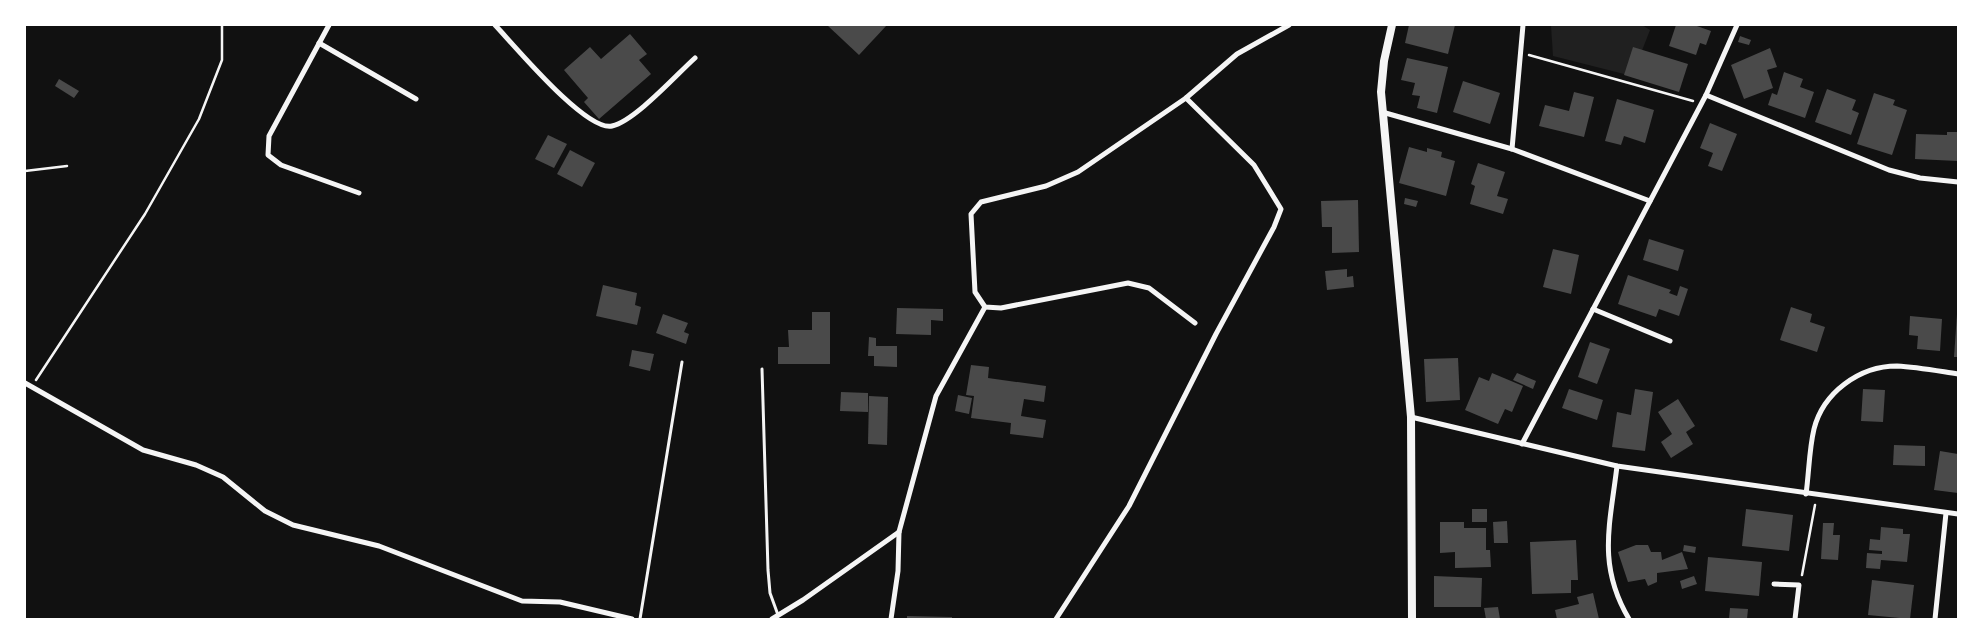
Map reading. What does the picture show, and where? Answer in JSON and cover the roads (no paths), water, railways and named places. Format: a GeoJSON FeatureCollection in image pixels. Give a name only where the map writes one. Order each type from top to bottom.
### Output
{"type":"FeatureCollection","features":[{"type":"Feature","properties":{"kind":"street"},"geometry":{"type":"LineString","coordinates":[[329,25],[269,136],[268,155],[281,165],[359,193]]}},
{"type":"Feature","properties":{"kind":"street"},"geometry":{"type":"LineString","coordinates":[[495,25],[569,104],[600,125],[612,126],[635,113],[695,58]]}},
{"type":"Feature","properties":{"kind":"street"},"geometry":{"type":"LineString","coordinates":[[985,307],[975,292],[972,214],[981,202],[1046,186],[1078,172],[1186,98],[1237,54],[1289,25]]}},
{"type":"Feature","properties":{"kind":"street"},"geometry":{"type":"LineString","coordinates":[[1392,25],[1384,61],[1380,92],[1411,417],[1412,619]]}},
{"type":"Feature","properties":{"kind":"street"},"geometry":{"type":"LineString","coordinates":[[1512,149],[1523,25]]}},
{"type":"Feature","properties":{"kind":"street"},"geometry":{"type":"LineString","coordinates":[[1522,444],[1702,103],[1737,25]]}},
{"type":"Feature","properties":{"kind":"street"},"geometry":{"type":"LineString","coordinates":[[319,44],[416,99]]}},
{"type":"Feature","properties":{"kind":"street"},"geometry":{"type":"LineString","coordinates":[[1706,95],[1889,170],[1920,178],[1958,182]]}},
{"type":"Feature","properties":{"kind":"street"},"geometry":{"type":"LineString","coordinates":[[1056,619],[1129,506],[1216,334],[1274,227],[1281,209],[1254,165],[1186,98]]}},
{"type":"Feature","properties":{"kind":"street"},"geometry":{"type":"LineString","coordinates":[[1382,112],[1512,149],[1650,201]]}},
{"type":"Feature","properties":{"kind":"street"},"geometry":{"type":"LineString","coordinates":[[985,307],[1000,308],[1128,283],[1149,288],[1195,323]]}},
{"type":"Feature","properties":{"kind":"street"},"geometry":{"type":"LineString","coordinates":[[891,619],[898,571],[899,532],[936,396],[985,307]]}},
{"type":"Feature","properties":{"kind":"street"},"geometry":{"type":"LineString","coordinates":[[1593,309],[1670,341]]}},
{"type":"Feature","properties":{"kind":"street"},"geometry":{"type":"LineString","coordinates":[[1806,494],[1814,429],[1821,411],[1831,395],[1846,382],[1862,373],[1896,366],[1958,374]]}},
{"type":"Feature","properties":{"kind":"street"},"geometry":{"type":"LineString","coordinates":[[25,382],[142,450],[196,465],[223,477],[265,511],[293,525],[379,546],[522,600],[560,602],[632,619]]}},
{"type":"Feature","properties":{"kind":"street"},"geometry":{"type":"LineString","coordinates":[[1411,417],[1617,466],[1817,496],[1958,514]]}},
{"type":"Feature","properties":{"kind":"street"},"geometry":{"type":"LineString","coordinates":[[1617,466],[1607,543],[1609,573],[1629,619]]}},
{"type":"Feature","properties":{"kind":"street"},"geometry":{"type":"LineString","coordinates":[[1935,619],[1946,513]]}},
{"type":"Feature","properties":{"kind":"street"},"geometry":{"type":"LineString","coordinates":[[772,619],[899,532]]}},
{"type":"Feature","properties":{"kind":"street"},"geometry":{"type":"LineString","coordinates":[[1774,584],[1799,585],[1794,619]]}},
{"type":"Feature","properties":{"kind":"lane"},"geometry":{"type":"LineString","coordinates":[[640,619],[682,362]]}},
{"type":"Feature","properties":{"kind":"lane"},"geometry":{"type":"LineString","coordinates":[[762,369],[768,570],[770,593],[778,616]]}}]}
